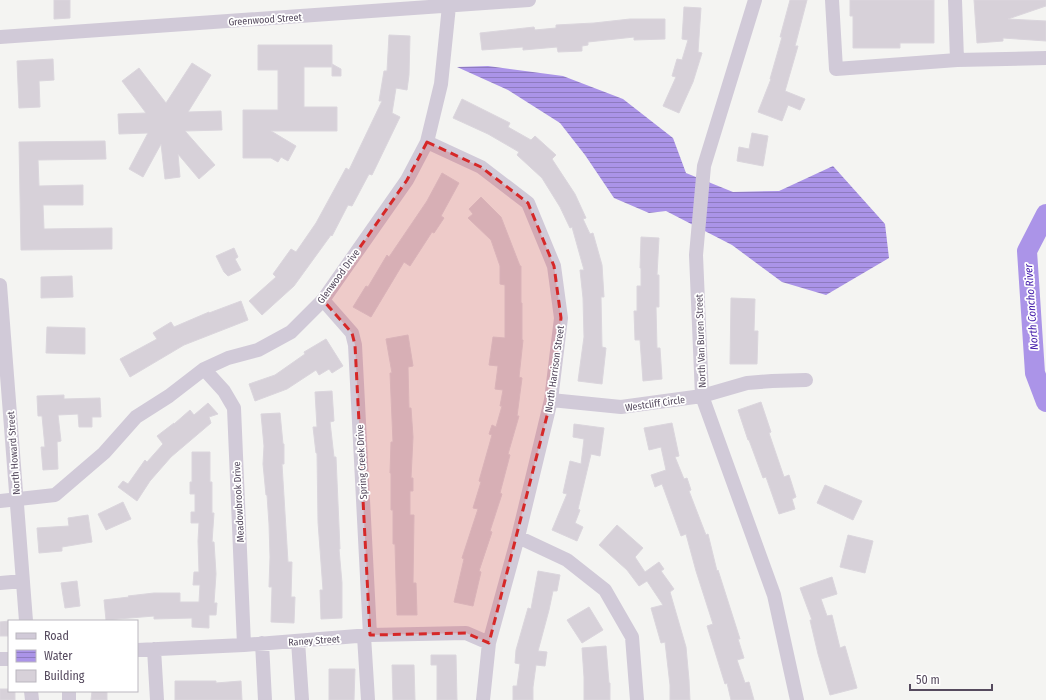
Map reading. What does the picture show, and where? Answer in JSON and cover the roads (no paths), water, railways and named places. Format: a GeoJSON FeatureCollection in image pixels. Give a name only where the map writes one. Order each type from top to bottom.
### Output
{"type":"FeatureCollection","features":[{"type":"Feature","properties":{"kind":"street","name":"Greenwood Street"},"geometry":{"type":"LineString","coordinates":[[0,37],[529,0]]}},
{"type":"Feature","properties":{"kind":"street","name":"North Van Buren Street"},"geometry":{"type":"LineString","coordinates":[[755,0],[704,166],[696,255],[702,396],[774,595],[796,700]]}},
{"type":"Feature","properties":{"kind":"street"},"geometry":{"type":"LineString","coordinates":[[832,0],[836,69],[957,60],[1046,58]]}},
{"type":"Feature","properties":{"kind":"street"},"geometry":{"type":"LineString","coordinates":[[955,0],[957,60]]}},
{"type":"Feature","properties":{"kind":"street","name":"Glenwood Drive"},"geometry":{"type":"LineString","coordinates":[[0,501],[55,495],[104,453],[136,417],[169,396],[204,369],[228,358],[258,350],[291,332],[323,300],[407,180],[427,142],[441,84],[449,6]]}},
{"type":"Feature","properties":{"kind":"street","name":"North Harrison Street"},"geometry":{"type":"LineString","coordinates":[[427,142],[481,167],[528,203],[554,266],[561,318],[551,400],[518,537],[489,643],[483,700]]}},
{"type":"Feature","properties":{"kind":"street","name":"North Howard Street"},"geometry":{"type":"LineString","coordinates":[[0,285],[5,423],[17,500],[26,620]]}},
{"type":"Feature","properties":{"kind":"street","name":"Spring Creek Drive"},"geometry":{"type":"LineString","coordinates":[[323,300],[352,333],[355,345],[367,636],[368,700]]}},
{"type":"Feature","properties":{"kind":"street","name":"Meadowbrook Drive"},"geometry":{"type":"LineString","coordinates":[[204,369],[224,391],[234,408],[244,645]]}},
{"type":"Feature","properties":{"kind":"street","name":"Westcliff Circle"},"geometry":{"type":"LineString","coordinates":[[551,400],[621,407],[702,396],[747,383],[806,380]]}},
{"type":"Feature","properties":{"kind":"street"},"geometry":{"type":"LineString","coordinates":[[518,537],[568,560],[605,590],[632,638],[637,700]]}},
{"type":"Feature","properties":{"kind":"street"},"geometry":{"type":"LineString","coordinates":[[0,583],[23,581]]}},
{"type":"Feature","properties":{"kind":"street","name":"Raney Street"},"geometry":{"type":"LineString","coordinates":[[138,650],[244,645],[367,636],[466,632],[489,643]]}},
{"type":"Feature","properties":{"kind":"street"},"geometry":{"type":"LineString","coordinates":[[298,641],[302,700]]}},
{"type":"Feature","properties":{"kind":"street"},"geometry":{"type":"LineString","coordinates":[[262,643],[265,700]]}},
{"type":"Feature","properties":{"kind":"street"},"geometry":{"type":"LineString","coordinates":[[154,649],[156,700]]}},
{"type":"Feature","properties":{"kind":"water"},"geometry":{"type":"Polygon","coordinates":[[[488,66],[563,76],[623,99],[673,138],[686,173],[733,192],[779,191],[833,166],[885,224],[889,258],[826,295],[782,282],[732,245],[666,211],[649,213],[614,198],[585,155],[560,123],[508,90],[457,67],[488,66]]]}},
{"type":"Feature","properties":{"kind":"waterway","name":"North Concho River"},"geometry":{"type":"LineString","coordinates":[[1046,214],[1027,251],[1035,373],[1046,402]]}}]}
